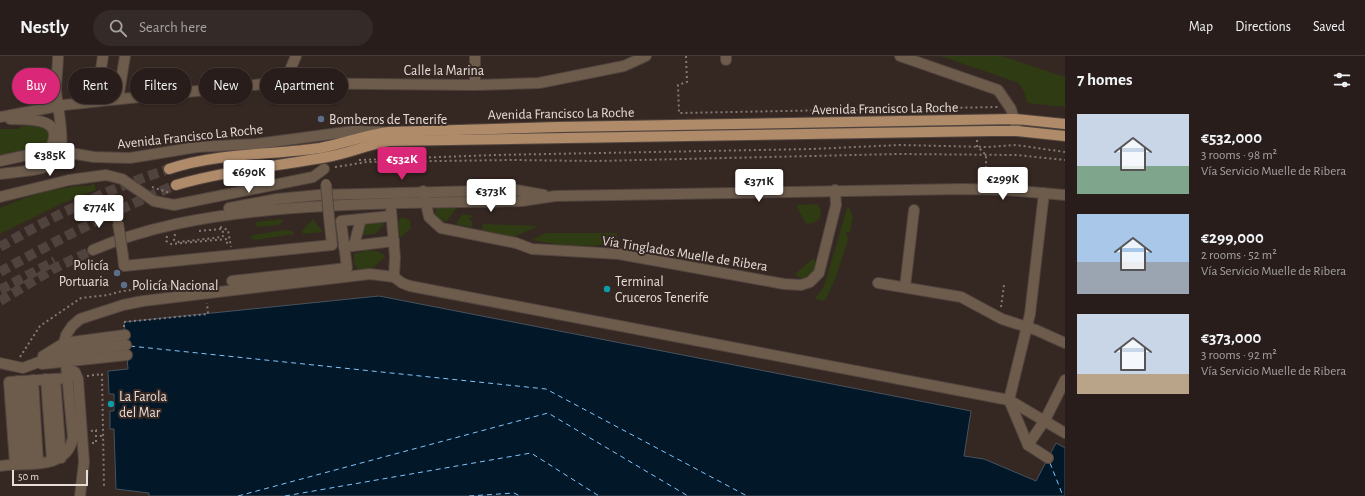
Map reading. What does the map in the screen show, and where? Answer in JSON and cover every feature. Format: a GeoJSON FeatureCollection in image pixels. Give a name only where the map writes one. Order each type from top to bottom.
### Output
{"type":"FeatureCollection","features":[{"type":"Feature","properties":{"kind":"main road","name":"Avenida Francisco La Roche"},"geometry":{"type":"LineString","coordinates":[[389,137],[566,127],[1015,119],[1065,124]]}},
{"type":"Feature","properties":{"kind":"main road","name":"Avenida Francisco La Roche"},"geometry":{"type":"LineString","coordinates":[[389,137],[1017,131],[1065,136]]}},
{"type":"Feature","properties":{"kind":"main road"},"geometry":{"type":"LineString","coordinates":[[169,169],[204,160],[319,148],[367,135],[389,137]]}},
{"type":"Feature","properties":{"kind":"main road"},"geometry":{"type":"LineString","coordinates":[[176,185],[206,176],[334,156],[389,137]]}},
{"type":"Feature","properties":{"kind":"street"},"geometry":{"type":"LineString","coordinates":[[0,174],[46,167],[55,163],[60,152],[56,87],[58,56]]}},
{"type":"Feature","properties":{"kind":"street"},"geometry":{"type":"LineString","coordinates":[[100,68],[102,56]]}},
{"type":"Feature","properties":{"kind":"street"},"geometry":{"type":"LineString","coordinates":[[122,78],[126,56]]}},
{"type":"Feature","properties":{"kind":"street"},"geometry":{"type":"LineString","coordinates":[[291,68],[296,56]]}},
{"type":"Feature","properties":{"kind":"street"},"geometry":{"type":"LineString","coordinates":[[475,56],[475,85]]}},
{"type":"Feature","properties":{"kind":"street","name":"Calle la Marina"},"geometry":{"type":"LineString","coordinates":[[348,83],[475,85],[528,84],[553,81],[624,66],[646,56]]}},
{"type":"Feature","properties":{"kind":"street"},"geometry":{"type":"LineString","coordinates":[[900,56],[996,88],[1005,98],[1015,119],[1017,131]]}},
{"type":"Feature","properties":{"kind":"street","name":"Calle la Marina"},"geometry":{"type":"LineString","coordinates":[[122,99],[260,85]]}},
{"type":"Feature","properties":{"kind":"street","name":"Calle la Marina"},"geometry":{"type":"LineString","coordinates":[[0,118],[73,104]]}},
{"type":"Feature","properties":{"kind":"street"},"geometry":{"type":"LineString","coordinates":[[0,118],[46,122],[51,126],[54,134],[51,147],[37,153],[0,161]]}},
{"type":"Feature","properties":{"kind":"street","name":"Avenida Francisco La Roche"},"geometry":{"type":"LineString","coordinates":[[37,153],[60,152],[94,157],[130,158],[197,147],[256,144],[354,131],[389,137]]}},
{"type":"Feature","properties":{"kind":"street"},"geometry":{"type":"LineString","coordinates":[[118,223],[124,266],[332,245],[324,167]]}},
{"type":"Feature","properties":{"kind":"street"},"geometry":{"type":"LineString","coordinates":[[0,197],[69,180],[106,175],[122,180],[154,201],[174,205],[313,177],[324,167]]}},
{"type":"Feature","properties":{"kind":"street"},"geometry":{"type":"LineString","coordinates":[[555,196],[516,190],[423,191],[319,195],[277,200],[168,219],[116,234],[95,247],[154,229],[223,215],[320,205],[522,201],[555,196],[836,190],[986,189],[1065,196]]}},
{"type":"Feature","properties":{"kind":"street","name":"Vía Tinglados Muelle de Ribera"},"geometry":{"type":"LineString","coordinates":[[424,202],[429,217],[441,228],[516,243],[532,249],[618,254],[784,284],[801,285],[810,282],[819,273],[836,205],[836,190]]}},
{"type":"Feature","properties":{"kind":"street"},"geometry":{"type":"LineString","coordinates":[[423,191],[424,202]]}},
{"type":"Feature","properties":{"kind":"street"},"geometry":{"type":"LineString","coordinates":[[389,192],[395,257],[394,278]]}},
{"type":"Feature","properties":{"kind":"street"},"geometry":{"type":"LineString","coordinates":[[1044,193],[1027,327],[1009,400],[1028,445],[1048,458]]}},
{"type":"Feature","properties":{"kind":"street"},"geometry":{"type":"LineString","coordinates":[[905,288],[914,210]]}},
{"type":"Feature","properties":{"kind":"street"},"geometry":{"type":"LineString","coordinates":[[349,246],[341,221],[391,216]]}},
{"type":"Feature","properties":{"kind":"street"},"geometry":{"type":"LineString","coordinates":[[232,281],[347,268],[349,246],[361,219]]}},
{"type":"Feature","properties":{"kind":"street"},"geometry":{"type":"LineString","coordinates":[[349,246],[394,241]]}},
{"type":"Feature","properties":{"kind":"street"},"geometry":{"type":"LineString","coordinates":[[41,461],[48,375],[72,326],[80,319],[130,304],[370,274],[394,278],[402,284],[410,286],[1009,400],[1065,433]]}},
{"type":"Feature","properties":{"kind":"street"},"geometry":{"type":"LineString","coordinates":[[878,283],[961,297],[999,317],[1065,342]]}},
{"type":"Feature","properties":{"kind":"street"},"geometry":{"type":"LineString","coordinates":[[48,375],[126,345]]}},
{"type":"Feature","properties":{"kind":"street"},"geometry":{"type":"LineString","coordinates":[[41,461],[9,382],[48,375],[126,345]]}},
{"type":"Feature","properties":{"kind":"street"},"geometry":{"type":"LineString","coordinates":[[0,363],[19,368],[34,365],[45,353],[48,375],[41,461]]}},
{"type":"Feature","properties":{"kind":"street"},"geometry":{"type":"LineString","coordinates":[[34,365],[48,375],[84,462],[80,496]]}},
{"type":"Feature","properties":{"kind":"street"},"geometry":{"type":"LineString","coordinates":[[41,461],[48,375]]}},
{"type":"Feature","properties":{"kind":"street"},"geometry":{"type":"LineString","coordinates":[[1028,445],[1045,420],[1065,383]]}},
{"type":"Feature","properties":{"kind":"street"},"geometry":{"type":"LineString","coordinates":[[0,466],[41,461]]}},
{"type":"Feature","properties":{"kind":"path"},"geometry":{"type":"LineString","coordinates":[[686,56],[687,82],[678,85],[679,113],[1000,107]]}},
{"type":"Feature","properties":{"kind":"path"},"geometry":{"type":"LineString","coordinates":[[324,167],[368,159],[480,155],[812,149],[900,145],[1016,145],[1065,152]]}},
{"type":"Feature","properties":{"kind":"path"},"geometry":{"type":"LineString","coordinates":[[977,146],[986,154],[986,189]]}},
{"type":"Feature","properties":{"kind":"path"},"geometry":{"type":"LineString","coordinates":[[324,167],[375,162],[511,160],[596,161],[898,154],[1016,155],[1065,160]]}},
{"type":"Feature","properties":{"kind":"path"},"geometry":{"type":"LineString","coordinates":[[228,245],[227,239],[171,244],[166,241],[167,235],[178,233],[174,235],[174,240],[179,242],[222,237],[224,235],[222,229],[195,230],[221,227],[226,229],[230,234],[233,255]]}},
{"type":"Feature","properties":{"kind":"path"},"geometry":{"type":"LineString","coordinates":[[999,317],[1004,285]]}},
{"type":"Feature","properties":{"kind":"path"},"geometry":{"type":"LineString","coordinates":[[126,345],[124,322],[208,314]]}},
{"type":"Feature","properties":{"kind":"path"},"geometry":{"type":"LineString","coordinates":[[48,375],[102,374],[104,486]]}},
{"type":"Feature","properties":{"kind":"path"},"geometry":{"type":"LineString","coordinates":[[96,436],[103,436]]}},
{"type":"Feature","properties":{"kind":"green space"},"geometry":{"type":"Polygon","coordinates":[[[941,56],[1002,56],[1065,77],[1065,107],[1027,103],[1025,94],[1019,83],[941,56]]]}},
{"type":"Feature","properties":{"kind":"green space"},"geometry":{"type":"Polygon","coordinates":[[[41,125],[48,131],[49,137],[47,146],[0,155],[0,129],[19,129],[22,126],[41,125]]]}},
{"type":"Feature","properties":{"kind":"green space"},"geometry":{"type":"Polygon","coordinates":[[[94,183],[96,190],[63,203],[0,234],[0,208],[47,191],[77,186],[89,186],[94,183]]]}},
{"type":"Feature","properties":{"kind":"green space"},"geometry":{"type":"Polygon","coordinates":[[[817,204],[821,210],[820,218],[813,223],[806,224],[796,205],[817,204]]]}},
{"type":"Feature","properties":{"kind":"green space"},"geometry":{"type":"Polygon","coordinates":[[[848,205],[853,217],[850,232],[847,232],[846,236],[849,237],[836,277],[825,301],[814,299],[822,290],[825,283],[848,205]]]}},
{"type":"Feature","properties":{"kind":"green space"},"geometry":{"type":"Polygon","coordinates":[[[458,206],[447,221],[439,221],[435,215],[436,207],[458,206]]]}},
{"type":"Feature","properties":{"kind":"green space"},"geometry":{"type":"Polygon","coordinates":[[[463,214],[473,216],[469,219],[473,223],[472,227],[458,225],[457,222],[463,214]]]}},
{"type":"Feature","properties":{"kind":"green space"},"geometry":{"type":"Polygon","coordinates":[[[402,217],[410,220],[411,228],[400,238],[398,222],[402,217]]]}},
{"type":"Feature","properties":{"kind":"green space"},"geometry":{"type":"Polygon","coordinates":[[[281,219],[283,221],[279,225],[255,227],[256,222],[281,219]]]}},
{"type":"Feature","properties":{"kind":"green space"},"geometry":{"type":"Polygon","coordinates":[[[313,219],[323,232],[303,234],[302,231],[313,219]]]}},
{"type":"Feature","properties":{"kind":"green space"},"geometry":{"type":"Polygon","coordinates":[[[383,220],[383,226],[375,234],[361,235],[363,224],[383,220]]]}},
{"type":"Feature","properties":{"kind":"green space"},"geometry":{"type":"Polygon","coordinates":[[[483,224],[539,226],[513,237],[482,230],[483,224]]]}},
{"type":"Feature","properties":{"kind":"green space"},"geometry":{"type":"Polygon","coordinates":[[[284,230],[292,231],[295,234],[255,240],[251,238],[252,235],[284,230]]]}},
{"type":"Feature","properties":{"kind":"green space"},"geometry":{"type":"Polygon","coordinates":[[[545,233],[617,233],[617,243],[574,246],[532,240],[545,233]]]}},
{"type":"Feature","properties":{"kind":"green space"},"geometry":{"type":"Polygon","coordinates":[[[367,250],[377,251],[386,256],[374,267],[359,270],[354,264],[354,254],[367,250]]]}},
{"type":"Feature","properties":{"kind":"green space"},"geometry":{"type":"Polygon","coordinates":[[[812,259],[814,259],[815,263],[814,269],[810,274],[800,279],[795,274],[812,259]]]}},
{"type":"Feature","properties":{"kind":"water"},"geometry":{"type":"Polygon","coordinates":[[[379,296],[971,411],[964,456],[984,459],[1036,481],[1056,443],[1065,448],[1065,496],[149,496],[149,493],[116,489],[114,429],[110,429],[110,411],[114,411],[114,394],[109,394],[108,371],[128,369],[124,322],[379,296]]]}},
{"type":"Feature","properties":{"kind":"ferry route"},"geometry":{"type":"LineString","coordinates":[[130,346],[546,389],[747,496]]}},
{"type":"Feature","properties":{"kind":"ferry route"},"geometry":{"type":"LineString","coordinates":[[238,496],[548,413],[688,496]]}},
{"type":"Feature","properties":{"kind":"ferry route"},"geometry":{"type":"LineString","coordinates":[[285,496],[531,453],[599,496]]}},
{"type":"Feature","properties":{"kind":"ferry route"},"geometry":{"type":"LineString","coordinates":[[1050,463],[1063,496]]}},
{"type":"Feature","properties":{"kind":"ferry route"},"geometry":{"type":"LineString","coordinates":[[469,496],[514,493],[520,496]]}},
{"type":"Feature","properties":{"kind":"tunnel"},"geometry":{"type":"LineString","coordinates":[[0,247],[40,224],[82,204],[125,185],[169,169]]}},
{"type":"Feature","properties":{"kind":"tunnel"},"geometry":{"type":"LineString","coordinates":[[0,272],[86,226],[176,185]]}},
{"type":"Feature","properties":{"kind":"tunnel"},"geometry":{"type":"LineString","coordinates":[[0,301],[53,269],[93,250]]}},
{"type":"Feature","properties":{"kind":"tunnel"},"geometry":{"type":"LineString","coordinates":[[0,290],[55,261]]}},
{"type":"Feature","properties":{"kind":"place","name":"Bomberos de Tenerife"},"geometry":{"type":"Point","coordinates":[321,119]}},
{"type":"Feature","properties":{"kind":"place","name":"Policía Portuaria"},"geometry":{"type":"Point","coordinates":[117,273]}},
{"type":"Feature","properties":{"kind":"place","name":"Policía Nacional"},"geometry":{"type":"Point","coordinates":[124,285]}},
{"type":"Feature","properties":{"kind":"place","name":"Terminal Cruceros Tenerife"},"geometry":{"type":"Point","coordinates":[607,289]}},
{"type":"Feature","properties":{"kind":"place","name":"La Farola del Mar"},"geometry":{"type":"Point","coordinates":[111,404]}}]}
